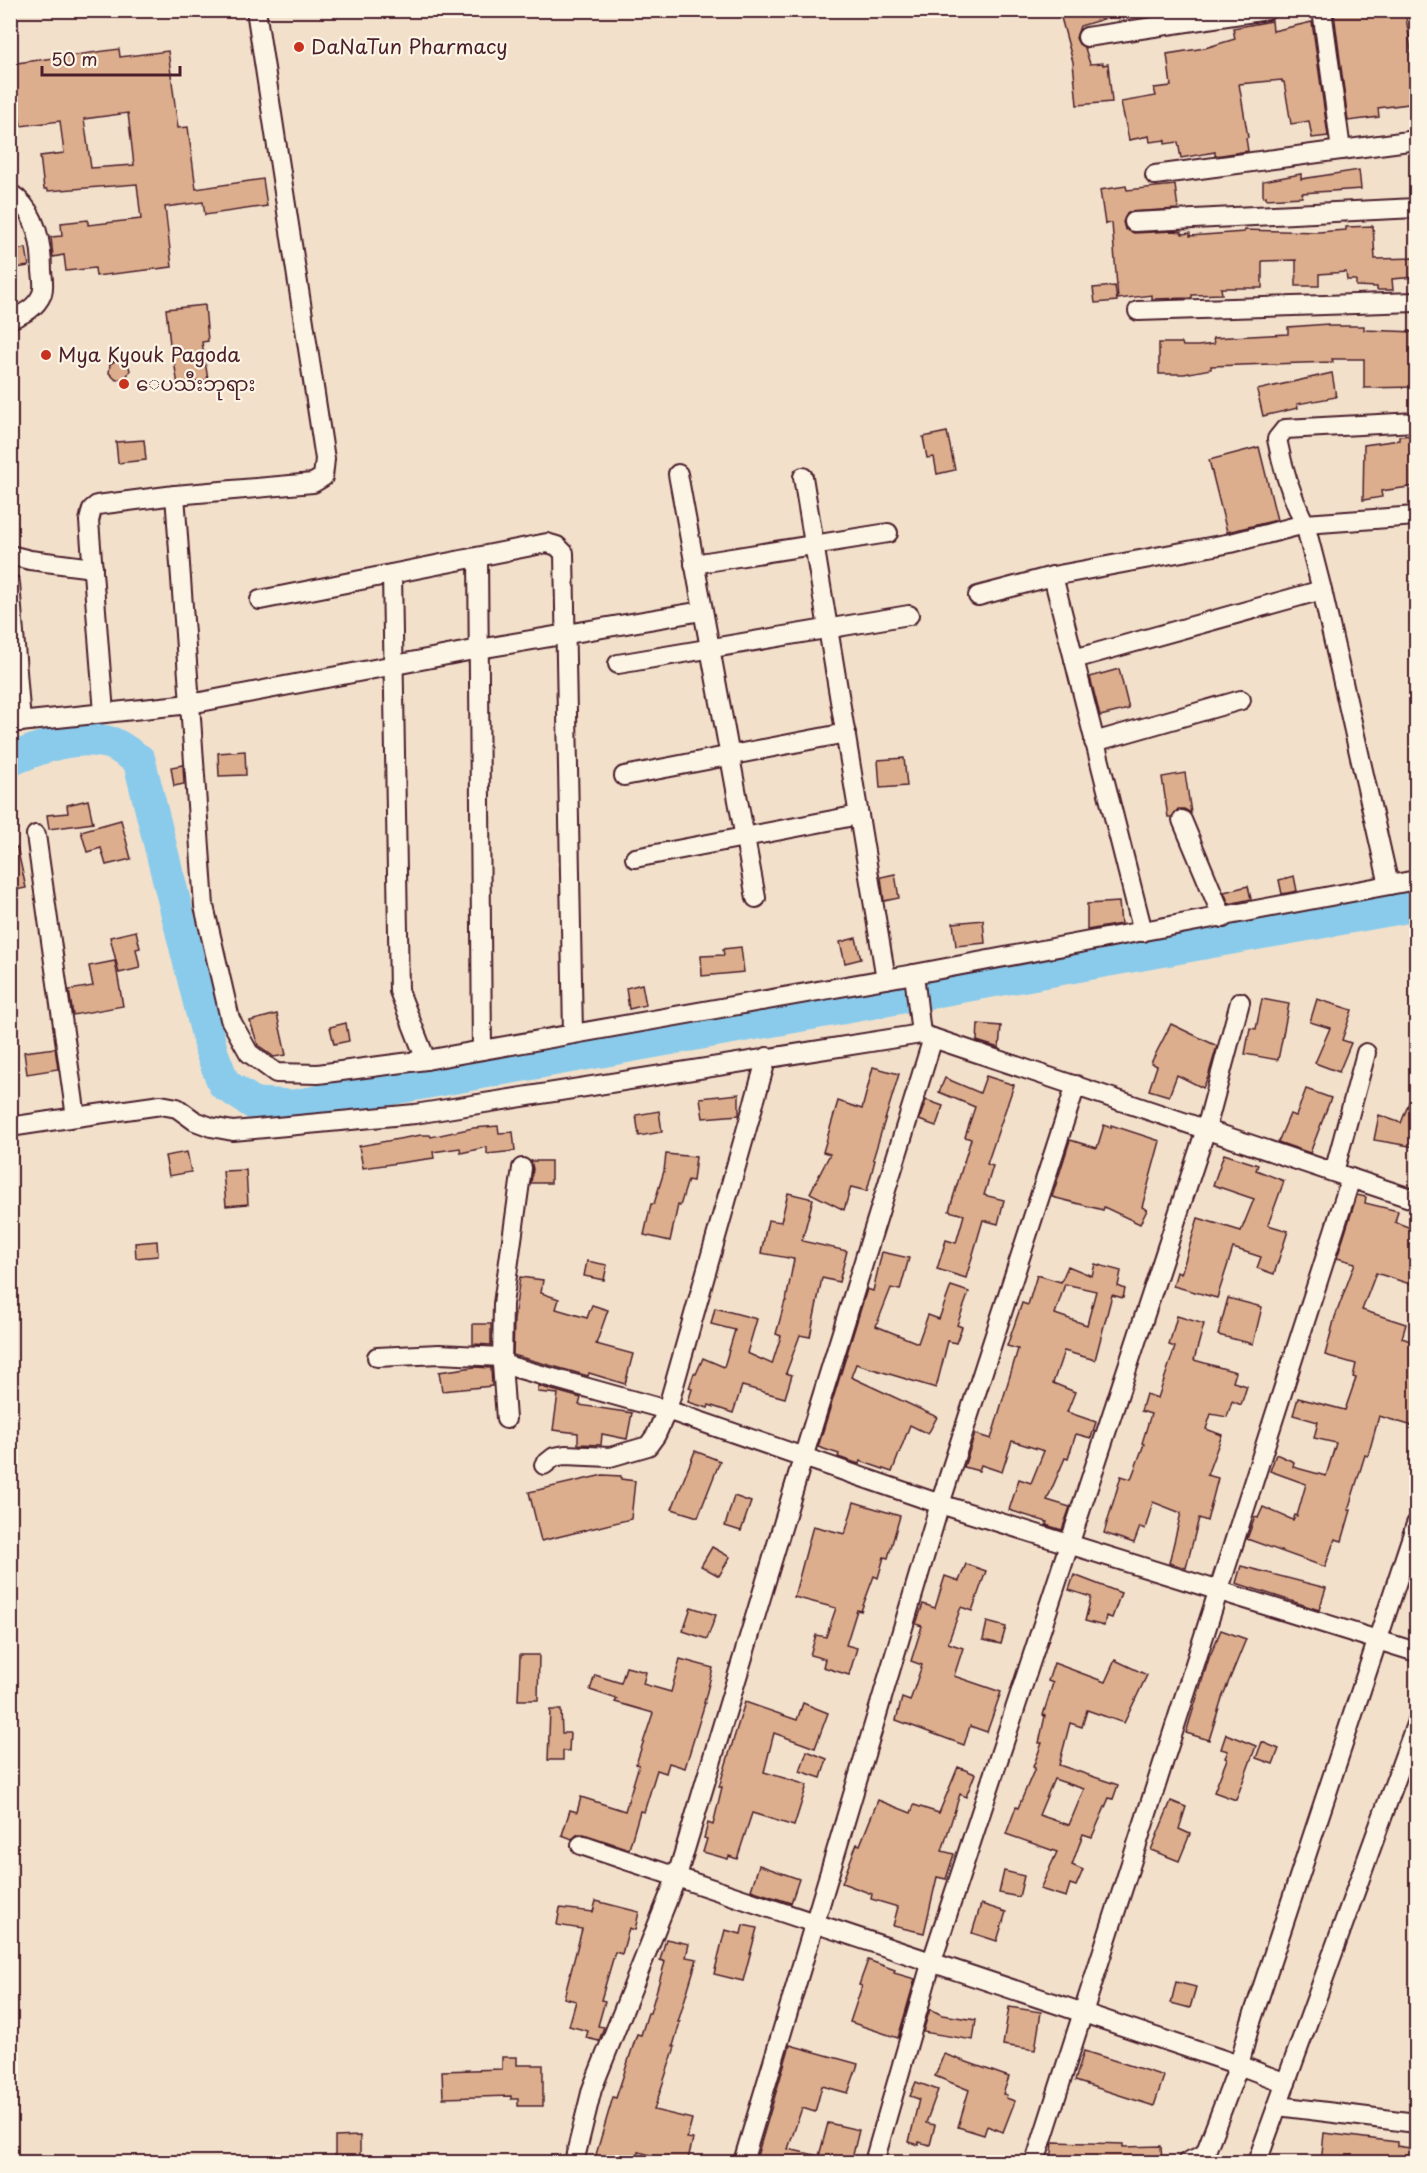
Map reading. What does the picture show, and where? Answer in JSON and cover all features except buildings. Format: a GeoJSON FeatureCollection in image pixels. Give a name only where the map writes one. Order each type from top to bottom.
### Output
{"type":"FeatureCollection","features":[{"type":"Feature","properties":{"kind":"street"},"geometry":{"type":"LineString","coordinates":[[104,713],[89,521],[92,509],[97,505],[175,495],[313,483],[323,477],[325,459],[256,10]]}},
{"type":"Feature","properties":{"kind":"street"},"geometry":{"type":"LineString","coordinates":[[1087,37],[1267,10]]}},
{"type":"Feature","properties":{"kind":"street"},"geometry":{"type":"LineString","coordinates":[[1322,10],[1341,150]]}},
{"type":"Feature","properties":{"kind":"street"},"geometry":{"type":"LineString","coordinates":[[1155,175],[1416,140]]}},
{"type":"Feature","properties":{"kind":"street"},"geometry":{"type":"LineString","coordinates":[[10,193],[30,212],[42,246],[43,292],[35,305],[25,314],[10,319]]}},
{"type":"Feature","properties":{"kind":"street"},"geometry":{"type":"LineString","coordinates":[[1134,222],[1416,208]]}},
{"type":"Feature","properties":{"kind":"street"},"geometry":{"type":"LineString","coordinates":[[1138,311],[1416,302]]}},
{"type":"Feature","properties":{"kind":"street"},"geometry":{"type":"LineString","coordinates":[[1389,885],[1322,590],[1305,524],[1291,496],[1283,471],[1277,439],[1285,429],[1416,422]]}},
{"type":"Feature","properties":{"kind":"street"},"geometry":{"type":"LineString","coordinates":[[678,474],[708,649],[756,898]]}},
{"type":"Feature","properties":{"kind":"street"},"geometry":{"type":"LineString","coordinates":[[803,477],[886,979]]}},
{"type":"Feature","properties":{"kind":"street"},"geometry":{"type":"LineString","coordinates":[[175,495],[204,906],[230,1018],[249,1053],[276,1073],[318,1074],[426,1060],[886,979],[915,979],[1143,932],[1416,880]]}},
{"type":"Feature","properties":{"kind":"street"},"geometry":{"type":"LineString","coordinates":[[978,596],[1053,576],[1231,543],[1305,524],[1416,516]]}},
{"type":"Feature","properties":{"kind":"street"},"geometry":{"type":"LineString","coordinates":[[694,564],[888,533]]}},
{"type":"Feature","properties":{"kind":"street"},"geometry":{"type":"LineString","coordinates":[[260,600],[547,543],[557,546],[564,553],[573,1034]]}},
{"type":"Feature","properties":{"kind":"street"},"geometry":{"type":"LineString","coordinates":[[10,555],[30,560],[93,568]]}},
{"type":"Feature","properties":{"kind":"street"},"geometry":{"type":"LineString","coordinates":[[478,557],[482,1050]]}},
{"type":"Feature","properties":{"kind":"street"},"geometry":{"type":"LineString","coordinates":[[392,574],[399,992],[426,1060]]}},
{"type":"Feature","properties":{"kind":"street"},"geometry":{"type":"LineString","coordinates":[[1053,576],[1143,932]]}},
{"type":"Feature","properties":{"kind":"street"},"geometry":{"type":"LineString","coordinates":[[10,583],[16,722],[190,704],[479,649],[702,611]]}},
{"type":"Feature","properties":{"kind":"street"},"geometry":{"type":"LineString","coordinates":[[1074,658],[1322,590]]}},
{"type":"Feature","properties":{"kind":"street"},"geometry":{"type":"LineString","coordinates":[[618,664],[909,615]]}},
{"type":"Feature","properties":{"kind":"street"},"geometry":{"type":"LineString","coordinates":[[1094,742],[1241,700]]}},
{"type":"Feature","properties":{"kind":"street"},"geometry":{"type":"LineString","coordinates":[[624,776],[846,733]]}},
{"type":"Feature","properties":{"kind":"street"},"geometry":{"type":"LineString","coordinates":[[635,858],[859,815]]}},
{"type":"Feature","properties":{"kind":"street"},"geometry":{"type":"LineString","coordinates":[[1182,820],[1223,918]]}},
{"type":"Feature","properties":{"kind":"street"},"geometry":{"type":"LineString","coordinates":[[36,835],[76,1117]]}},
{"type":"Feature","properties":{"kind":"street"},"geometry":{"type":"LineString","coordinates":[[574,2163],[592,2089],[677,1876],[803,1458],[925,1030],[915,979]]}},
{"type":"Feature","properties":{"kind":"street"},"geometry":{"type":"LineString","coordinates":[[874,2163],[931,1964],[1206,1129],[1240,1002]]}},
{"type":"Feature","properties":{"kind":"street"},"geometry":{"type":"LineString","coordinates":[[10,1127],[160,1105],[177,1108],[195,1121],[211,1127],[233,1131],[416,1114],[925,1030],[1076,1085],[1416,1200]]}},
{"type":"Feature","properties":{"kind":"street"},"geometry":{"type":"LineString","coordinates":[[1334,1172],[1366,1053]]}},
{"type":"Feature","properties":{"kind":"street"},"geometry":{"type":"LineString","coordinates":[[544,1465],[554,1457],[565,1455],[610,1457],[648,1446],[656,1435],[667,1410],[767,1057]]}},
{"type":"Feature","properties":{"kind":"street"},"geometry":{"type":"LineString","coordinates":[[743,2163],[940,1504],[1076,1085]]}},
{"type":"Feature","properties":{"kind":"street"},"geometry":{"type":"LineString","coordinates":[[506,1419],[502,1361],[503,1304],[522,1168]]}},
{"type":"Feature","properties":{"kind":"street"},"geometry":{"type":"LineString","coordinates":[[1035,2163],[1351,1178]]}},
{"type":"Feature","properties":{"kind":"street"},"geometry":{"type":"LineString","coordinates":[[377,1357],[439,1354],[502,1361],[667,1410],[803,1458],[1070,1546],[1416,1652]]}},
{"type":"Feature","properties":{"kind":"street"},"geometry":{"type":"LineString","coordinates":[[1187,2163],[1205,2154],[1245,2067],[1249,2028],[1382,1642],[1416,1524]]}},
{"type":"Feature","properties":{"kind":"street"},"geometry":{"type":"LineString","coordinates":[[1257,2163],[1278,2106],[1280,2080],[1416,1724]]}},
{"type":"Feature","properties":{"kind":"street"},"geometry":{"type":"LineString","coordinates":[[581,1845],[1280,2080]]}},
{"type":"Feature","properties":{"kind":"street"},"geometry":{"type":"LineString","coordinates":[[1278,2106],[1416,2123]]}},
{"type":"Feature","properties":{"kind":"waterway"},"geometry":{"type":"LineString","coordinates":[[10,760],[47,746],[85,740],[111,743],[139,760],[212,1053],[224,1084],[255,1104],[294,1106],[1416,905]]}},
{"type":"Feature","properties":{"kind":"place","name":"DaNaTun Pharmacy"},"geometry":{"type":"Point","coordinates":[299,47]}},
{"type":"Feature","properties":{"kind":"place","name":"Mya Kyouk Pagoda"},"geometry":{"type":"Point","coordinates":[46,355]}},
{"type":"Feature","properties":{"kind":"place","name":"ေပသီးဘုရား"},"geometry":{"type":"Point","coordinates":[124,384]}}]}
